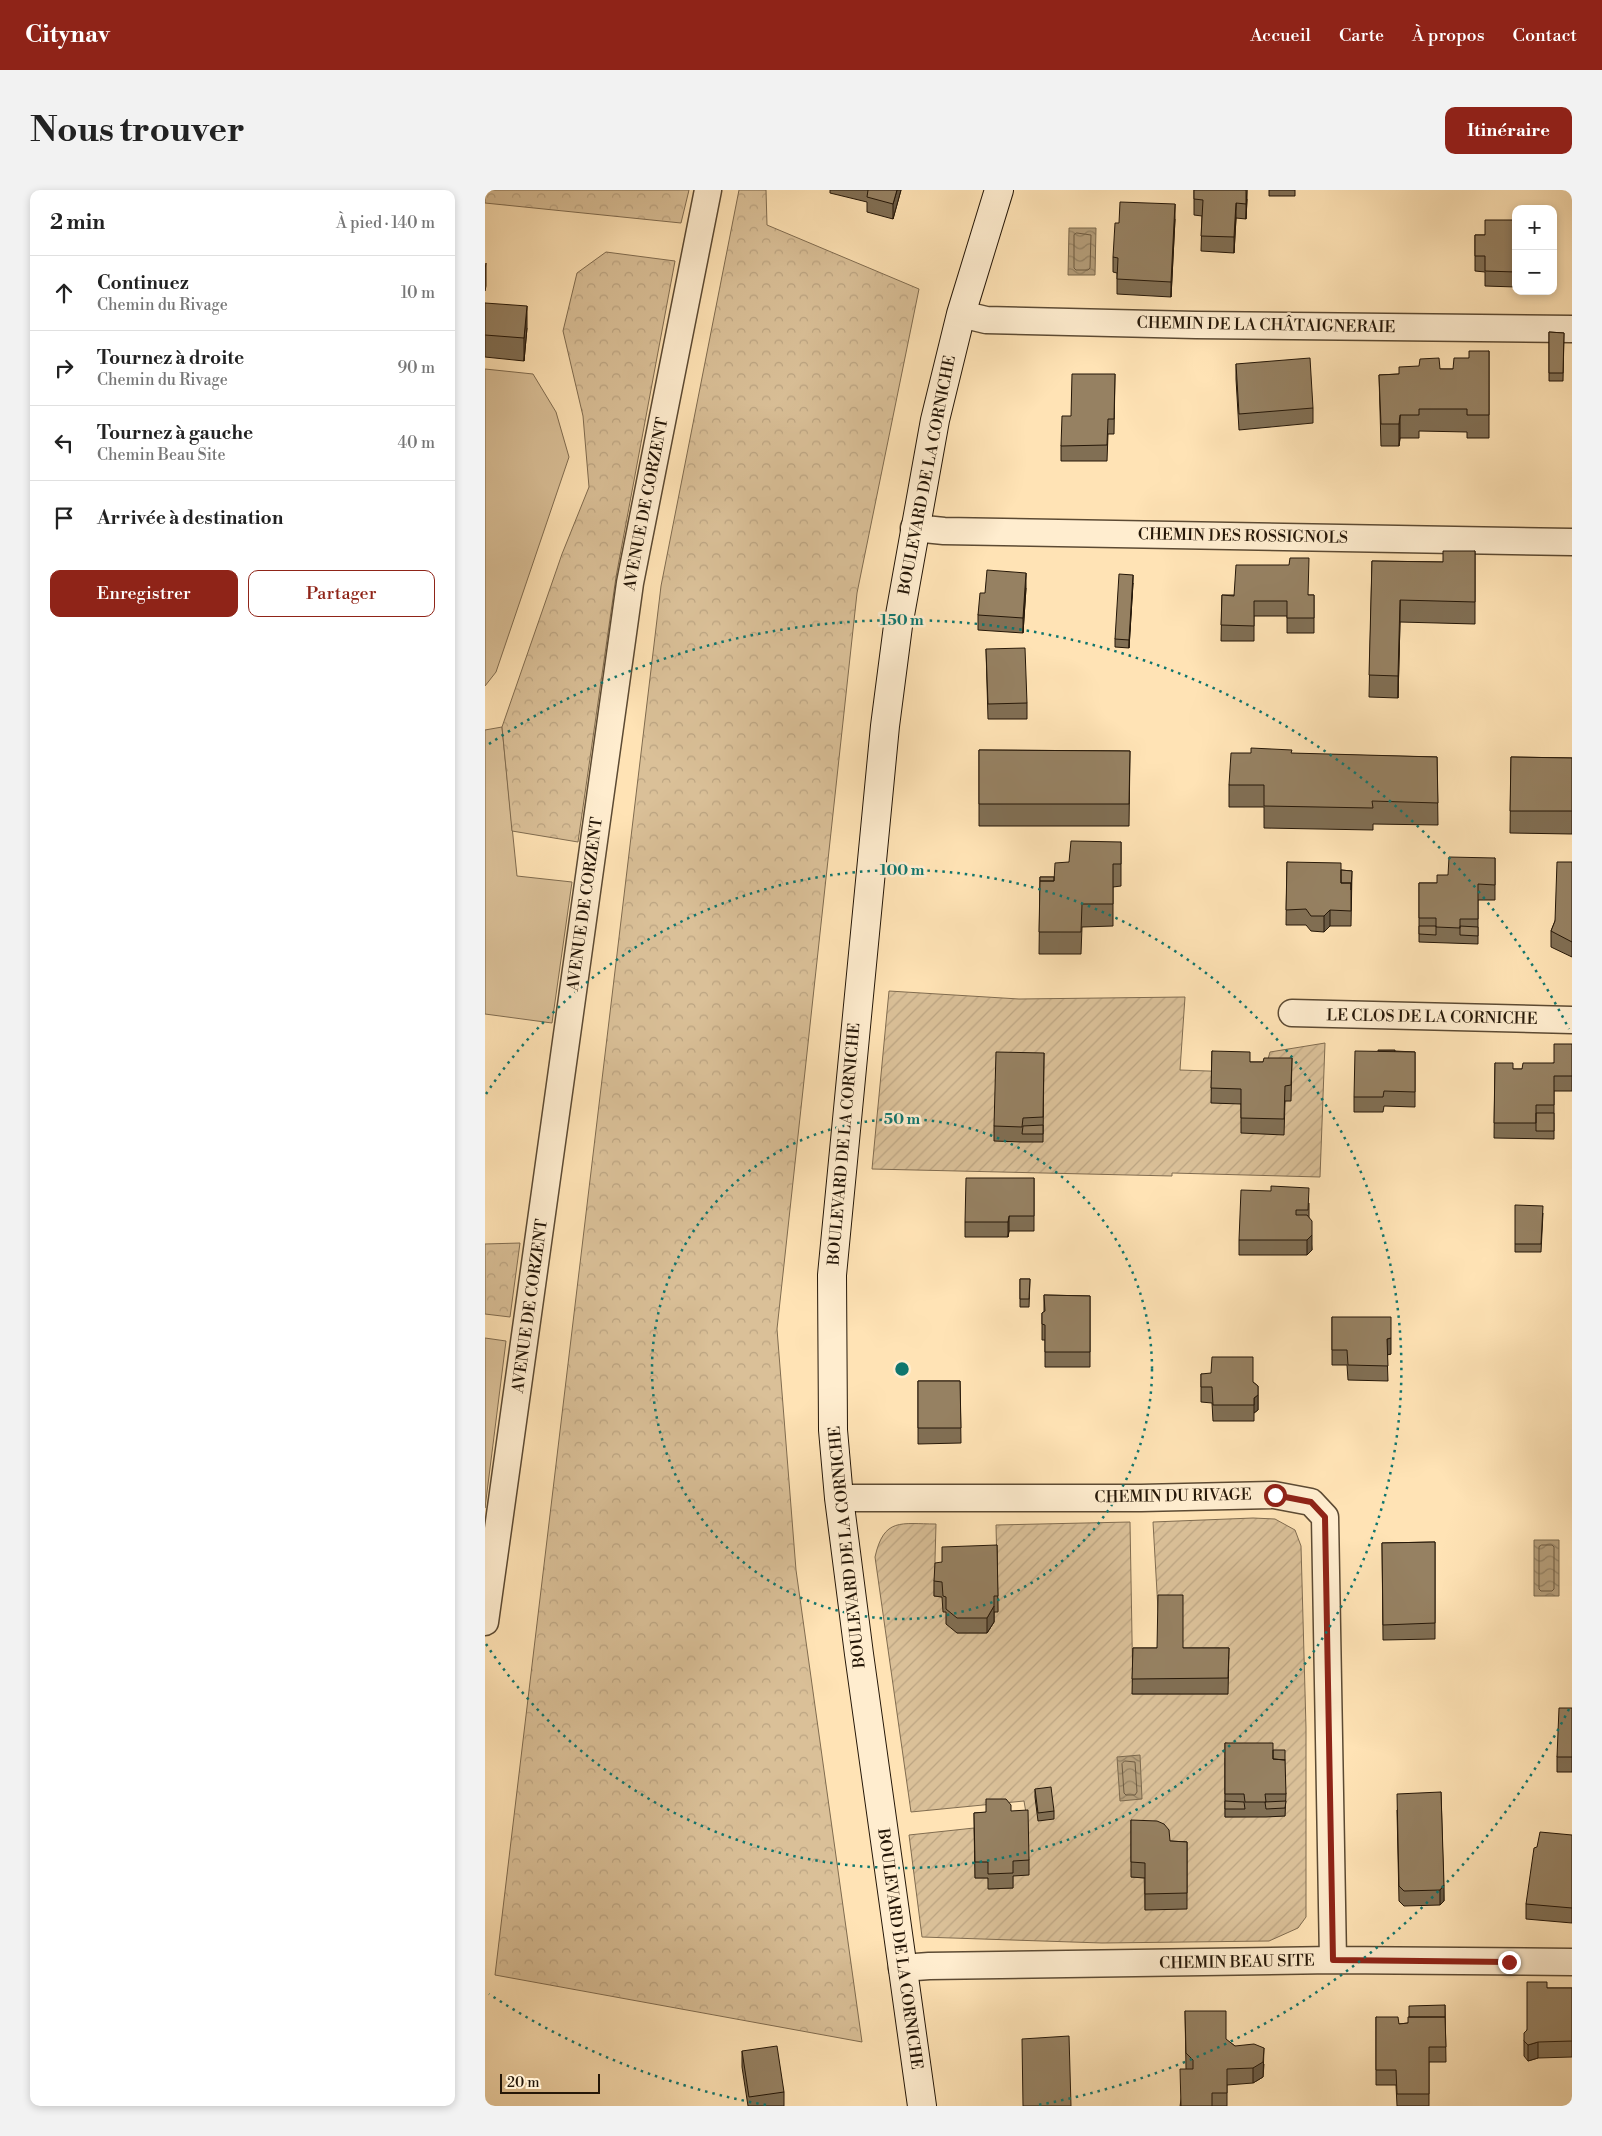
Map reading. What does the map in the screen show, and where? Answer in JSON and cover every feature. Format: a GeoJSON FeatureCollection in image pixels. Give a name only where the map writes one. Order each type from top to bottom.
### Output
{"type":"FeatureCollection","features":[{"type":"Feature","properties":{"kind":"street","name":"AVENUE DE CORZENT"},"geometry":{"type":"LineString","coordinates":[[485,1622],[630,583],[708,190]]}},
{"type":"Feature","properties":{"kind":"street","name":"BOULEVARD DE LA CORNICHE"},"geometry":{"type":"LineString","coordinates":[[922,2106],[839,1498],[833,1422],[831,1350],[834,1255],[885,726],[898,626],[935,420],[961,314],[999,190]]}},
{"type":"Feature","properties":{"kind":"street","name":"CHEMIN DE LA CHÂTAIGNERAIE"},"geometry":{"type":"LineString","coordinates":[[961,314],[986,320],[1572,329]]}},
{"type":"Feature","properties":{"kind":"street","name":"CHEMIN DES ROSSIGNOLS"},"geometry":{"type":"LineString","coordinates":[[915,528],[944,531],[1572,542]]}},
{"type":"Feature","properties":{"kind":"street","name":"LE CLOS DE LA CORNICHE"},"geometry":{"type":"LineString","coordinates":[[1292,1013],[1572,1020]]}},
{"type":"Feature","properties":{"kind":"street","name":"CHEMIN DU RIVAGE"},"geometry":{"type":"LineString","coordinates":[[839,1498],[1141,1498],[1275,1495],[1311,1502],[1325,1517],[1333,1960]]}},
{"type":"Feature","properties":{"kind":"street","name":"CHEMIN BEAU SITE"},"geometry":{"type":"LineString","coordinates":[[903,1968],[929,1966],[1333,1960],[1572,1962]]}},
{"type":"Feature","properties":{"kind":"green space"},"geometry":{"type":"Polygon","coordinates":[[[485,190],[689,190],[681,223],[485,203],[485,190]]]}},
{"type":"Feature","properties":{"kind":"green space"},"geometry":{"type":"Polygon","coordinates":[[[739,190],[766,190],[767,225],[919,289],[857,593],[777,1329],[796,1570],[862,2042],[495,1975],[661,586],[739,190]]]}},
{"type":"Feature","properties":{"kind":"green space"},"geometry":{"type":"Polygon","coordinates":[[[606,252],[675,261],[616,577],[578,842],[512,831],[502,727],[562,554],[589,487],[583,416],[563,331],[577,273],[606,252]]]}},
{"type":"Feature","properties":{"kind":"green space"},"geometry":{"type":"Polygon","coordinates":[[[485,369],[533,374],[556,412],[569,457],[496,672],[485,686],[485,369]]]}},
{"type":"Feature","properties":{"kind":"green space"},"geometry":{"type":"Polygon","coordinates":[[[502,727],[517,876],[572,882],[552,1023],[485,1014],[485,730],[502,727]]]}},
{"type":"Feature","properties":{"kind":"green space"},"geometry":{"type":"Polygon","coordinates":[[[889,991],[1019,999],[1185,997],[1180,1070],[1264,1073],[1270,1052],[1325,1043],[1320,1177],[1172,1173],[1172,1176],[872,1169],[889,991]]]}},
{"type":"Feature","properties":{"kind":"green space"},"geometry":{"type":"Polygon","coordinates":[[[520,1243],[510,1317],[485,1314],[485,1244],[520,1243]]]}},
{"type":"Feature","properties":{"kind":"green space"},"geometry":{"type":"Polygon","coordinates":[[[485,1338],[506,1341],[485,1508],[485,1338]]]}},
{"type":"Feature","properties":{"kind":"green space"},"geometry":{"type":"Polygon","coordinates":[[[1253,1518],[1275,1519],[1295,1530],[1301,1546],[1306,1728],[1306,1917],[1298,1928],[1269,1941],[1102,1943],[922,1937],[909,1835],[974,1828],[975,1878],[988,1878],[989,1889],[1013,1888],[1013,1876],[1028,1825],[1024,1801],[911,1812],[875,1557],[883,1535],[889,1529],[904,1524],[936,1524],[934,1596],[942,1597],[946,1612],[957,1633],[987,1633],[994,1622],[994,1612],[998,1611],[996,1525],[1130,1522],[1133,1694],[1228,1694],[1183,1663],[1158,1610],[1153,1522],[1253,1518]],[[1225,1758],[1225,1817],[1285,1816],[1285,1759],[1225,1758]],[[1187,1857],[1131,1877],[1144,1878],[1145,1910],[1187,1857]]]}},
{"type":"Feature","properties":{"kind":"water"},"geometry":{"type":"Polygon","coordinates":[[[1069,228],[1096,228],[1095,275],[1068,275],[1069,228]]]}},
{"type":"Feature","properties":{"kind":"water"},"geometry":{"type":"Polygon","coordinates":[[[1534,1540],[1559,1540],[1559,1596],[1534,1596],[1534,1540]]]}},
{"type":"Feature","properties":{"kind":"water"},"geometry":{"type":"Polygon","coordinates":[[[1140,1755],[1142,1799],[1120,1801],[1117,1757],[1140,1755]]]}},
{"type":"Feature","properties":{"kind":"building"},"geometry":{"type":"Polygon","coordinates":[[[868,190],[897,190],[893,204],[867,197],[868,190]]]}},
{"type":"Feature","properties":{"kind":"building"},"geometry":{"type":"Polygon","coordinates":[[[1194,190],[1246,190],[1246,204],[1236,203],[1234,237],[1201,236],[1203,200],[1194,199],[1194,190]]]}},
{"type":"Feature","properties":{"kind":"building"},"geometry":{"type":"Polygon","coordinates":[[[1120,202],[1175,204],[1171,282],[1117,279],[1118,258],[1113,257],[1115,223],[1119,223],[1120,202]]]}},
{"type":"Feature","properties":{"kind":"building"},"geometry":{"type":"Polygon","coordinates":[[[1485,220],[1512,220],[1512,272],[1485,271],[1485,256],[1475,256],[1475,235],[1485,235],[1485,220]]]}},
{"type":"Feature","properties":{"kind":"building"},"geometry":{"type":"Polygon","coordinates":[[[485,303],[527,306],[524,338],[485,335],[485,303]]]}},
{"type":"Feature","properties":{"kind":"building"},"geometry":{"type":"Polygon","coordinates":[[[1549,332],[1564,333],[1563,373],[1549,373],[1549,332]]]}},
{"type":"Feature","properties":{"kind":"building"},"geometry":{"type":"Polygon","coordinates":[[[1469,351],[1489,351],[1489,415],[1467,415],[1467,409],[1419,409],[1419,415],[1400,415],[1399,424],[1381,424],[1379,375],[1399,374],[1399,367],[1419,366],[1420,359],[1439,358],[1440,369],[1453,369],[1454,358],[1469,358],[1469,351]]]}},
{"type":"Feature","properties":{"kind":"building"},"geometry":{"type":"Polygon","coordinates":[[[1310,358],[1313,408],[1239,414],[1236,364],[1310,358]]]}},
{"type":"Feature","properties":{"kind":"building"},"geometry":{"type":"Polygon","coordinates":[[[1072,374],[1115,374],[1114,419],[1108,419],[1107,445],[1061,446],[1062,416],[1071,416],[1072,374]]]}},
{"type":"Feature","properties":{"kind":"building"},"geometry":{"type":"Polygon","coordinates":[[[1443,551],[1475,551],[1475,602],[1400,600],[1398,676],[1369,675],[1372,561],[1443,562],[1443,551]]]}},
{"type":"Feature","properties":{"kind":"building"},"geometry":{"type":"Polygon","coordinates":[[[1290,558],[1309,558],[1308,595],[1314,595],[1314,618],[1287,618],[1287,601],[1254,601],[1254,626],[1221,625],[1222,595],[1234,596],[1236,565],[1289,565],[1290,558]]]}},
{"type":"Feature","properties":{"kind":"building"},"geometry":{"type":"Polygon","coordinates":[[[987,570],[1026,573],[1023,618],[978,615],[980,593],[985,593],[987,570]]]}},
{"type":"Feature","properties":{"kind":"building"},"geometry":{"type":"Polygon","coordinates":[[[1119,574],[1133,575],[1129,640],[1115,639],[1119,574]]]}},
{"type":"Feature","properties":{"kind":"building"},"geometry":{"type":"Polygon","coordinates":[[[1025,648],[1027,703],[988,704],[986,649],[1025,648]]]}},
{"type":"Feature","properties":{"kind":"building"},"geometry":{"type":"Polygon","coordinates":[[[1251,748],[1292,750],[1291,753],[1437,757],[1438,803],[1372,801],[1373,808],[1264,806],[1264,785],[1229,785],[1231,753],[1251,753],[1251,748]]]}},
{"type":"Feature","properties":{"kind":"building"},"geometry":{"type":"Polygon","coordinates":[[[979,750],[1130,751],[1129,804],[979,804],[979,750]]]}},
{"type":"Feature","properties":{"kind":"building"},"geometry":{"type":"Polygon","coordinates":[[[1511,757],[1572,758],[1572,811],[1510,811],[1511,757]]]}},
{"type":"Feature","properties":{"kind":"building"},"geometry":{"type":"Polygon","coordinates":[[[1071,841],[1121,842],[1121,864],[1113,864],[1113,904],[1082,904],[1081,932],[1039,932],[1040,881],[1054,881],[1055,863],[1069,862],[1071,841]]]}},
{"type":"Feature","properties":{"kind":"building"},"geometry":{"type":"Polygon","coordinates":[[[1449,857],[1495,858],[1495,885],[1478,884],[1478,919],[1460,919],[1460,928],[1436,927],[1436,918],[1419,918],[1419,883],[1437,883],[1437,875],[1448,875],[1449,857]]]}},
{"type":"Feature","properties":{"kind":"building"},"geometry":{"type":"Polygon","coordinates":[[[1287,862],[1341,863],[1341,883],[1351,883],[1351,911],[1330,910],[1324,916],[1311,916],[1306,909],[1286,910],[1287,862]]]}},
{"type":"Feature","properties":{"kind":"building"},"geometry":{"type":"Polygon","coordinates":[[[1557,862],[1572,862],[1572,942],[1551,931],[1555,921],[1557,862]]]}},
{"type":"Feature","properties":{"kind":"building"},"geometry":{"type":"Polygon","coordinates":[[[1341,870],[1352,871],[1351,890],[1351,883],[1341,883],[1341,870]]]}},
{"type":"Feature","properties":{"kind":"building"},"geometry":{"type":"Polygon","coordinates":[[[1040,877],[1054,877],[1054,881],[1040,881],[1040,877]]]}},
{"type":"Feature","properties":{"kind":"building"},"geometry":{"type":"Polygon","coordinates":[[[1419,926],[1436,926],[1436,935],[1419,934],[1419,926]]]}},
{"type":"Feature","properties":{"kind":"building"},"geometry":{"type":"Polygon","coordinates":[[[1460,926],[1478,927],[1478,936],[1460,935],[1460,926]]]}},
{"type":"Feature","properties":{"kind":"building"},"geometry":{"type":"Polygon","coordinates":[[[1554,1044],[1572,1044],[1572,1076],[1554,1076],[1554,1105],[1536,1105],[1536,1123],[1494,1123],[1495,1063],[1513,1063],[1513,1069],[1522,1069],[1523,1063],[1554,1063],[1554,1044]]]}},
{"type":"Feature","properties":{"kind":"building"},"geometry":{"type":"Polygon","coordinates":[[[1395,1050],[1395,1051],[1378,1051],[1395,1050]]]}},
{"type":"Feature","properties":{"kind":"building"},"geometry":{"type":"Polygon","coordinates":[[[1212,1051],[1250,1052],[1250,1062],[1263,1062],[1264,1058],[1292,1058],[1291,1085],[1285,1086],[1284,1119],[1241,1118],[1241,1089],[1211,1088],[1212,1051]]]}},
{"type":"Feature","properties":{"kind":"building"},"geometry":{"type":"Polygon","coordinates":[[[1355,1051],[1415,1052],[1415,1092],[1384,1091],[1383,1097],[1354,1097],[1355,1051]]]}},
{"type":"Feature","properties":{"kind":"building"},"geometry":{"type":"Polygon","coordinates":[[[996,1052],[1044,1053],[1043,1117],[1023,1118],[1022,1127],[994,1126],[996,1052]]]}},
{"type":"Feature","properties":{"kind":"building"},"geometry":{"type":"Polygon","coordinates":[[[1536,1113],[1554,1113],[1554,1131],[1536,1131],[1536,1113]]]}},
{"type":"Feature","properties":{"kind":"building"},"geometry":{"type":"Polygon","coordinates":[[[1043,1125],[1043,1134],[1022,1134],[1023,1126],[1043,1125]]]}},
{"type":"Feature","properties":{"kind":"building"},"geometry":{"type":"Polygon","coordinates":[[[966,1178],[1034,1178],[1034,1216],[1009,1216],[1008,1222],[965,1222],[966,1178]]]}},
{"type":"Feature","properties":{"kind":"building"},"geometry":{"type":"Polygon","coordinates":[[[1271,1186],[1309,1188],[1308,1210],[1296,1210],[1296,1215],[1307,1215],[1312,1221],[1312,1235],[1307,1240],[1239,1240],[1241,1190],[1271,1191],[1271,1186]]]}},
{"type":"Feature","properties":{"kind":"building"},"geometry":{"type":"Polygon","coordinates":[[[1515,1205],[1543,1206],[1541,1244],[1515,1244],[1515,1205]]]}},
{"type":"Feature","properties":{"kind":"building"},"geometry":{"type":"Polygon","coordinates":[[[1020,1279],[1030,1279],[1029,1299],[1020,1299],[1020,1279]]]}},
{"type":"Feature","properties":{"kind":"building"},"geometry":{"type":"Polygon","coordinates":[[[1044,1295],[1090,1296],[1090,1352],[1045,1352],[1045,1325],[1042,1324],[1042,1313],[1045,1311],[1044,1295]]]}},
{"type":"Feature","properties":{"kind":"building"},"geometry":{"type":"Polygon","coordinates":[[[1332,1317],[1391,1317],[1391,1338],[1387,1339],[1388,1366],[1348,1365],[1347,1350],[1332,1350],[1332,1317]]]}},
{"type":"Feature","properties":{"kind":"building"},"geometry":{"type":"Polygon","coordinates":[[[1212,1357],[1253,1357],[1253,1382],[1258,1386],[1258,1395],[1254,1398],[1254,1405],[1213,1405],[1212,1387],[1201,1387],[1201,1374],[1211,1373],[1212,1357]]]}},
{"type":"Feature","properties":{"kind":"building"},"geometry":{"type":"Polygon","coordinates":[[[918,1381],[960,1381],[961,1428],[918,1428],[918,1381]]]}},
{"type":"Feature","properties":{"kind":"building"},"geometry":{"type":"Polygon","coordinates":[[[1435,1542],[1435,1623],[1383,1625],[1382,1543],[1435,1542]]]}},
{"type":"Feature","properties":{"kind":"building"},"geometry":{"type":"Polygon","coordinates":[[[997,1545],[998,1596],[994,1596],[994,1606],[987,1618],[957,1618],[946,1609],[946,1597],[943,1596],[942,1582],[934,1581],[935,1563],[942,1562],[942,1547],[997,1545]]]}},
{"type":"Feature","properties":{"kind":"building"},"geometry":{"type":"Polygon","coordinates":[[[1158,1595],[1183,1595],[1183,1648],[1229,1648],[1228,1678],[1132,1679],[1133,1648],[1157,1648],[1158,1595]]]}},
{"type":"Feature","properties":{"kind":"building"},"geometry":{"type":"Polygon","coordinates":[[[1559,1708],[1572,1708],[1572,1757],[1557,1757],[1559,1708]]]}},
{"type":"Feature","properties":{"kind":"building"},"geometry":{"type":"Polygon","coordinates":[[[1225,1743],[1273,1743],[1273,1759],[1285,1760],[1286,1794],[1265,1794],[1266,1802],[1245,1802],[1244,1794],[1225,1794],[1225,1743]]]}},
{"type":"Feature","properties":{"kind":"building"},"geometry":{"type":"Polygon","coordinates":[[[1273,1750],[1285,1750],[1285,1760],[1273,1759],[1273,1750]]]}},
{"type":"Feature","properties":{"kind":"building"},"geometry":{"type":"Polygon","coordinates":[[[1051,1787],[1054,1811],[1038,1813],[1035,1789],[1051,1787]]]}},
{"type":"Feature","properties":{"kind":"building"},"geometry":{"type":"Polygon","coordinates":[[[1441,1792],[1444,1885],[1440,1890],[1404,1891],[1399,1886],[1397,1794],[1441,1792]]]}},
{"type":"Feature","properties":{"kind":"building"},"geometry":{"type":"Polygon","coordinates":[[[986,1799],[1006,1799],[1011,1805],[1011,1811],[1028,1810],[1029,1860],[1013,1861],[1013,1873],[988,1874],[988,1862],[975,1862],[974,1813],[986,1812],[986,1799]]]}},
{"type":"Feature","properties":{"kind":"building"},"geometry":{"type":"Polygon","coordinates":[[[1225,1801],[1244,1802],[1245,1809],[1225,1809],[1225,1801]]]}},
{"type":"Feature","properties":{"kind":"building"},"geometry":{"type":"Polygon","coordinates":[[[1286,1801],[1285,1808],[1266,1809],[1265,1802],[1286,1801]]]}},
{"type":"Feature","properties":{"kind":"building"},"geometry":{"type":"Polygon","coordinates":[[[1131,1820],[1157,1821],[1164,1824],[1169,1830],[1170,1841],[1187,1842],[1187,1893],[1145,1894],[1145,1863],[1131,1862],[1131,1820]]]}},
{"type":"Feature","properties":{"kind":"building"},"geometry":{"type":"Polygon","coordinates":[[[1540,1832],[1572,1835],[1572,1908],[1526,1904],[1534,1848],[1537,1847],[1540,1832]]]}},
{"type":"Feature","properties":{"kind":"building"},"geometry":{"type":"Polygon","coordinates":[[[1527,1982],[1547,1982],[1547,1988],[1572,1988],[1572,2041],[1538,2042],[1528,2045],[1524,2041],[1524,2033],[1527,2030],[1527,1982]]]}},
{"type":"Feature","properties":{"kind":"building"},"geometry":{"type":"Polygon","coordinates":[[[1445,2005],[1445,2017],[1409,2017],[1409,2006],[1445,2005]]]}},
{"type":"Feature","properties":{"kind":"building"},"geometry":{"type":"Polygon","coordinates":[[[1185,2011],[1226,2011],[1226,2039],[1235,2046],[1254,2044],[1264,2048],[1263,2062],[1253,2068],[1227,2069],[1227,2093],[1212,2093],[1212,2106],[1181,2106],[1180,2069],[1193,2069],[1193,2060],[1186,2053],[1185,2011]]]}},
{"type":"Feature","properties":{"kind":"building"},"geometry":{"type":"Polygon","coordinates":[[[1376,2017],[1398,2017],[1399,2024],[1408,2023],[1408,2017],[1445,2017],[1446,2047],[1429,2047],[1429,2094],[1397,2094],[1396,2070],[1376,2070],[1376,2017]]]}},
{"type":"Feature","properties":{"kind":"building"},"geometry":{"type":"Polygon","coordinates":[[[1069,2036],[1071,2106],[1023,2106],[1022,2039],[1069,2036]]]}},
{"type":"Feature","properties":{"kind":"building"},"geometry":{"type":"Polygon","coordinates":[[[777,2046],[784,2092],[749,2097],[742,2051],[777,2046]]]}},
{"type":"Feature","properties":{"kind":"route"},"geometry":{"type":"LineString","coordinates":[[1275,1495],[1311,1502],[1325,1517],[1333,1960],[1509,1962]]}}]}
